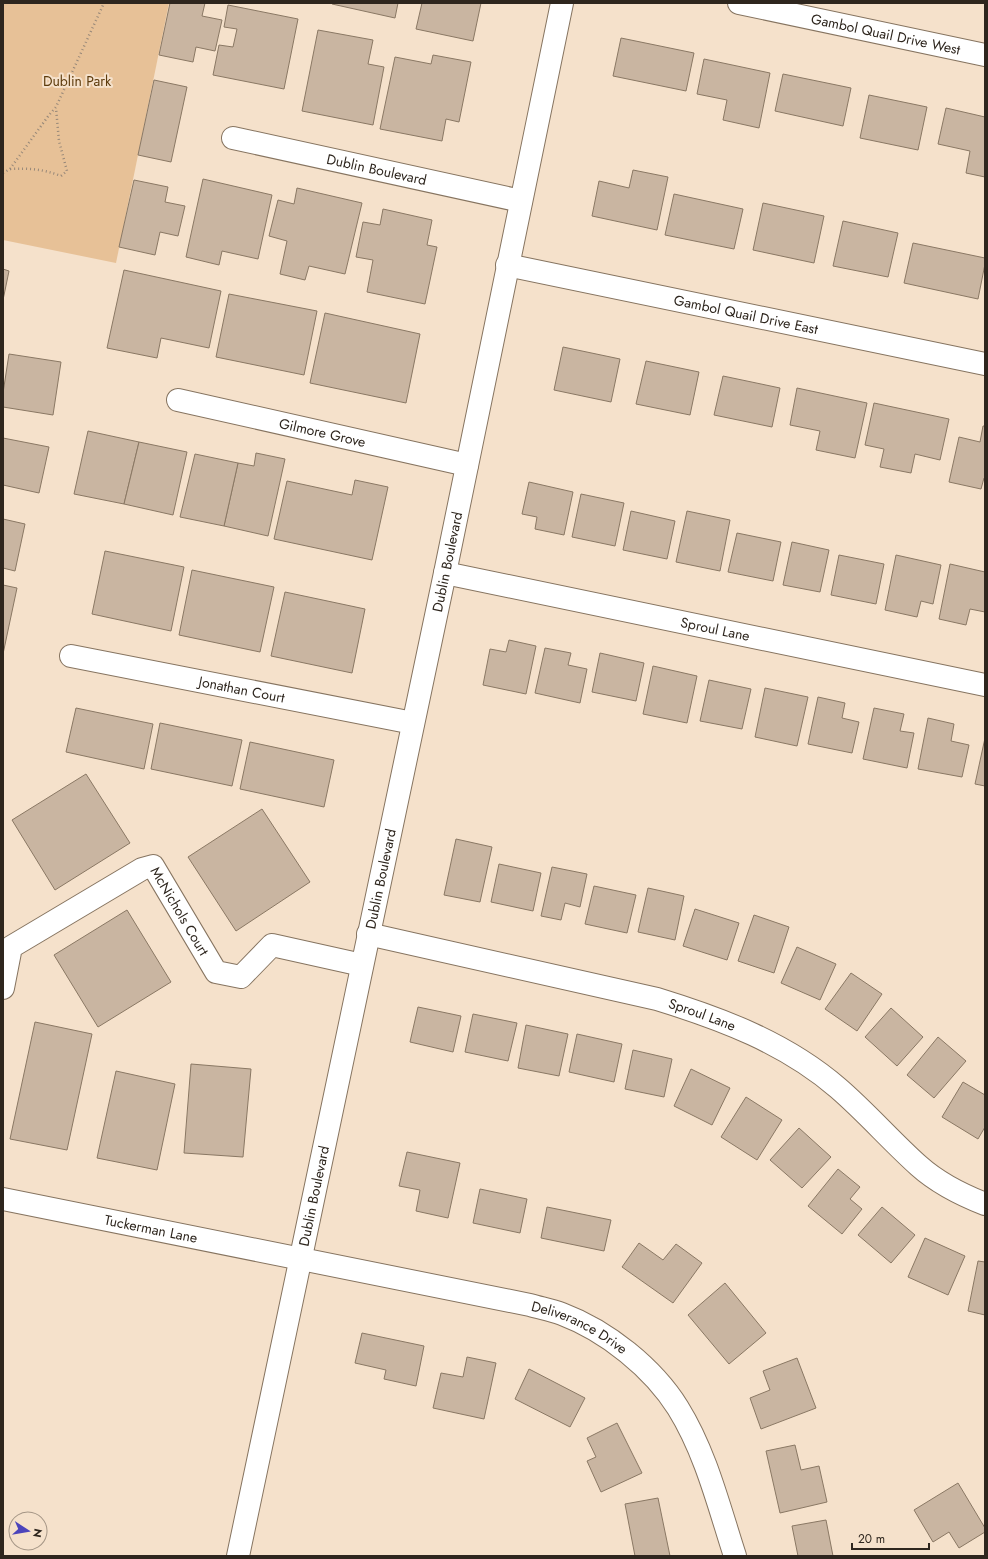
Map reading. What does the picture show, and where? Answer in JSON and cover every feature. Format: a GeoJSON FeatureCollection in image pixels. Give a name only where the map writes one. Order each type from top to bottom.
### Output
{"type":"FeatureCollection","features":[{"type":"Feature","properties":{"kind":"street","name":"Dublin Boulevard"},"geometry":{"type":"LineString","coordinates":[[238,1556],[299,1259],[445,573],[562,3]]}},
{"type":"Feature","properties":{"kind":"street","name":"Gambol Quail Drive West"},"geometry":{"type":"LineString","coordinates":[[739,3],[985,55]]}},
{"type":"Feature","properties":{"kind":"street","name":"Dublin Boulevard"},"geometry":{"type":"LineString","coordinates":[[232,138],[521,201]]}},
{"type":"Feature","properties":{"kind":"street","name":"Gambol Quail Drive East"},"geometry":{"type":"LineString","coordinates":[[507,265],[985,364]]}},
{"type":"Feature","properties":{"kind":"street","name":"Gilmore Grove"},"geometry":{"type":"LineString","coordinates":[[178,400],[467,465]]}},
{"type":"Feature","properties":{"kind":"street","name":"Sproul Lane"},"geometry":{"type":"LineString","coordinates":[[445,573],[985,685]]}},
{"type":"Feature","properties":{"kind":"street","name":"Jonathan Court"},"geometry":{"type":"LineString","coordinates":[[71,656],[413,723]]}},
{"type":"Feature","properties":{"kind":"street","name":"McNichols Court"},"geometry":{"type":"LineString","coordinates":[[3,988],[11,947],[142,869],[153,866],[216,972],[240,977],[272,945],[362,965]]}},
{"type":"Feature","properties":{"kind":"street","name":"Sproul Lane"},"geometry":{"type":"LineString","coordinates":[[368,934],[657,999],[695,1010],[761,1037],[814,1070],[838,1088],[920,1167],[946,1185],[985,1204]]}},
{"type":"Feature","properties":{"kind":"street","name":"Tuckerman Lane"},"geometry":{"type":"LineString","coordinates":[[3,1199],[299,1259]]}},
{"type":"Feature","properties":{"kind":"street","name":"Deliverance Drive"},"geometry":{"type":"LineString","coordinates":[[299,1259],[530,1305],[562,1314],[616,1343],[638,1360],[659,1383],[678,1408],[693,1436],[708,1474],[735,1556]]}},
{"type":"Feature","properties":{"kind":"path"},"geometry":{"type":"LineString","coordinates":[[3,173],[10,169],[48,114],[56,107],[104,3]]}},
{"type":"Feature","properties":{"kind":"path"},"geometry":{"type":"LineString","coordinates":[[10,169],[34,168],[47,170],[61,176],[67,171],[59,141],[56,107]]}},
{"type":"Feature","properties":{"kind":"green space","name":"Dublin Park"},"geometry":{"type":"Polygon","coordinates":[[[3,3],[169,3],[116,263],[3,240],[3,3]]]}},
{"type":"Feature","properties":{"kind":"building"},"geometry":{"type":"Polygon","coordinates":[[[170,3],[205,3],[202,16],[222,20],[215,51],[196,47],[193,62],[159,55],[170,3]]]}},
{"type":"Feature","properties":{"kind":"building"},"geometry":{"type":"Polygon","coordinates":[[[332,3],[398,3],[395,18],[332,3]]]}},
{"type":"Feature","properties":{"kind":"building"},"geometry":{"type":"Polygon","coordinates":[[[422,3],[481,3],[473,41],[416,29],[422,3]]]}},
{"type":"Feature","properties":{"kind":"building"},"geometry":{"type":"Polygon","coordinates":[[[228,5],[298,19],[284,89],[213,75],[219,45],[233,47],[237,29],[224,27],[228,5]]]}},
{"type":"Feature","properties":{"kind":"building"},"geometry":{"type":"Polygon","coordinates":[[[318,30],[373,40],[368,64],[384,67],[373,125],[302,111],[318,30]]]}},
{"type":"Feature","properties":{"kind":"building"},"geometry":{"type":"Polygon","coordinates":[[[621,38],[694,53],[686,91],[613,76],[621,38]]]}},
{"type":"Feature","properties":{"kind":"building"},"geometry":{"type":"Polygon","coordinates":[[[433,55],[471,62],[459,122],[446,119],[442,141],[380,129],[395,57],[431,64],[433,55]]]}},
{"type":"Feature","properties":{"kind":"building"},"geometry":{"type":"Polygon","coordinates":[[[704,59],[770,73],[759,128],[723,120],[727,100],[697,94],[704,59]]]}},
{"type":"Feature","properties":{"kind":"building"},"geometry":{"type":"Polygon","coordinates":[[[783,74],[851,88],[843,126],[775,111],[783,74]]]}},
{"type":"Feature","properties":{"kind":"building"},"geometry":{"type":"Polygon","coordinates":[[[154,80],[187,87],[171,162],[138,155],[154,80]]]}},
{"type":"Feature","properties":{"kind":"building"},"geometry":{"type":"Polygon","coordinates":[[[869,95],[927,107],[918,150],[860,138],[869,95]]]}},
{"type":"Feature","properties":{"kind":"building"},"geometry":{"type":"Polygon","coordinates":[[[946,108],[985,117],[985,177],[966,173],[970,151],[938,144],[946,108]]]}},
{"type":"Feature","properties":{"kind":"building"},"geometry":{"type":"Polygon","coordinates":[[[633,170],[668,177],[657,230],[592,216],[599,181],[629,188],[633,170]]]}},
{"type":"Feature","properties":{"kind":"building"},"geometry":{"type":"Polygon","coordinates":[[[203,179],[272,195],[258,259],[222,251],[219,265],[186,257],[203,179]]]}},
{"type":"Feature","properties":{"kind":"building"},"geometry":{"type":"Polygon","coordinates":[[[134,180],[168,187],[165,202],[185,206],[178,236],[160,232],[155,255],[119,247],[134,180]]]}},
{"type":"Feature","properties":{"kind":"building"},"geometry":{"type":"Polygon","coordinates":[[[297,188],[362,203],[345,274],[309,266],[305,280],[280,274],[287,241],[269,236],[278,200],[294,204],[297,188]]]}},
{"type":"Feature","properties":{"kind":"building"},"geometry":{"type":"Polygon","coordinates":[[[674,194],[743,209],[734,249],[665,235],[674,194]]]}},
{"type":"Feature","properties":{"kind":"building"},"geometry":{"type":"Polygon","coordinates":[[[763,203],[824,216],[814,263],[753,250],[763,203]]]}},
{"type":"Feature","properties":{"kind":"building"},"geometry":{"type":"Polygon","coordinates":[[[383,209],[432,220],[427,245],[437,247],[425,304],[367,292],[373,260],[356,257],[363,222],[380,225],[383,209]]]}},
{"type":"Feature","properties":{"kind":"building"},"geometry":{"type":"Polygon","coordinates":[[[843,221],[898,233],[888,277],[833,266],[843,221]]]}},
{"type":"Feature","properties":{"kind":"building"},"geometry":{"type":"Polygon","coordinates":[[[913,243],[985,258],[978,299],[904,283],[913,243]]]}},
{"type":"Feature","properties":{"kind":"building"},"geometry":{"type":"Polygon","coordinates":[[[3,269],[9,271],[3,300],[3,269]]]}},
{"type":"Feature","properties":{"kind":"building"},"geometry":{"type":"Polygon","coordinates":[[[124,270],[221,291],[209,348],[161,338],[157,358],[107,348],[124,270]]]}},
{"type":"Feature","properties":{"kind":"building"},"geometry":{"type":"Polygon","coordinates":[[[229,294],[317,311],[304,375],[216,357],[229,294]]]}},
{"type":"Feature","properties":{"kind":"building"},"geometry":{"type":"Polygon","coordinates":[[[325,313],[420,334],[406,403],[310,383],[325,313]]]}},
{"type":"Feature","properties":{"kind":"building"},"geometry":{"type":"Polygon","coordinates":[[[563,347],[620,359],[611,402],[554,390],[563,347]]]}},
{"type":"Feature","properties":{"kind":"building"},"geometry":{"type":"Polygon","coordinates":[[[9,354],[61,362],[53,415],[3,407],[3,393],[9,354]]]}},
{"type":"Feature","properties":{"kind":"building"},"geometry":{"type":"Polygon","coordinates":[[[646,361],[699,372],[690,415],[636,404],[646,361]]]}},
{"type":"Feature","properties":{"kind":"building"},"geometry":{"type":"Polygon","coordinates":[[[723,376],[780,388],[772,427],[714,415],[723,376]]]}},
{"type":"Feature","properties":{"kind":"building"},"geometry":{"type":"Polygon","coordinates":[[[797,388],[867,403],[855,458],[816,450],[820,431],[790,425],[797,388]]]}},
{"type":"Feature","properties":{"kind":"building"},"geometry":{"type":"Polygon","coordinates":[[[874,403],[949,419],[940,460],[915,454],[911,473],[880,467],[884,449],[865,445],[874,403]]]}},
{"type":"Feature","properties":{"kind":"building"},"geometry":{"type":"Polygon","coordinates":[[[983,426],[985,426],[985,478],[981,489],[949,482],[959,437],[980,442],[983,426]]]}},
{"type":"Feature","properties":{"kind":"building"},"geometry":{"type":"Polygon","coordinates":[[[88,431],[139,442],[124,504],[74,494],[88,431]]]}},
{"type":"Feature","properties":{"kind":"building"},"geometry":{"type":"Polygon","coordinates":[[[3,438],[49,447],[39,493],[3,485],[3,438]]]}},
{"type":"Feature","properties":{"kind":"building"},"geometry":{"type":"Polygon","coordinates":[[[139,442],[187,452],[173,515],[124,504],[139,442]]]}},
{"type":"Feature","properties":{"kind":"building"},"geometry":{"type":"Polygon","coordinates":[[[256,453],[285,459],[268,536],[224,526],[238,463],[254,466],[256,453]]]}},
{"type":"Feature","properties":{"kind":"building"},"geometry":{"type":"Polygon","coordinates":[[[195,454],[238,463],[224,526],[180,517],[195,454]]]}},
{"type":"Feature","properties":{"kind":"building"},"geometry":{"type":"Polygon","coordinates":[[[355,480],[388,487],[372,560],[274,539],[287,481],[352,495],[355,480]]]}},
{"type":"Feature","properties":{"kind":"building"},"geometry":{"type":"Polygon","coordinates":[[[529,482],[573,492],[564,535],[535,529],[537,517],[522,514],[529,482]]]}},
{"type":"Feature","properties":{"kind":"building"},"geometry":{"type":"Polygon","coordinates":[[[581,494],[624,503],[615,546],[572,537],[581,494]]]}},
{"type":"Feature","properties":{"kind":"building"},"geometry":{"type":"Polygon","coordinates":[[[631,511],[675,521],[667,559],[623,550],[631,511]]]}},
{"type":"Feature","properties":{"kind":"building"},"geometry":{"type":"Polygon","coordinates":[[[687,511],[730,520],[720,571],[676,562],[687,511]]]}},
{"type":"Feature","properties":{"kind":"building"},"geometry":{"type":"Polygon","coordinates":[[[3,519],[25,524],[15,571],[3,568],[3,519]]]}},
{"type":"Feature","properties":{"kind":"building"},"geometry":{"type":"Polygon","coordinates":[[[737,533],[781,542],[773,581],[728,572],[737,533]]]}},
{"type":"Feature","properties":{"kind":"building"},"geometry":{"type":"Polygon","coordinates":[[[792,542],[829,550],[820,592],[783,585],[792,542]]]}},
{"type":"Feature","properties":{"kind":"building"},"geometry":{"type":"Polygon","coordinates":[[[105,551],[184,567],[171,631],[92,614],[105,551]]]}},
{"type":"Feature","properties":{"kind":"building"},"geometry":{"type":"Polygon","coordinates":[[[839,555],[884,564],[876,604],[831,595],[839,555]]]}},
{"type":"Feature","properties":{"kind":"building"},"geometry":{"type":"Polygon","coordinates":[[[896,555],[941,565],[933,604],[921,601],[917,617],[885,610],[896,555]]]}},
{"type":"Feature","properties":{"kind":"building"},"geometry":{"type":"Polygon","coordinates":[[[950,564],[985,572],[985,612],[970,609],[966,625],[939,619],[950,564]]]}},
{"type":"Feature","properties":{"kind":"building"},"geometry":{"type":"Polygon","coordinates":[[[192,570],[274,587],[260,652],[179,635],[192,570]]]}},
{"type":"Feature","properties":{"kind":"building"},"geometry":{"type":"Polygon","coordinates":[[[3,585],[17,588],[3,654],[3,585]]]}},
{"type":"Feature","properties":{"kind":"building"},"geometry":{"type":"Polygon","coordinates":[[[285,592],[365,609],[352,673],[271,656],[285,592]]]}},
{"type":"Feature","properties":{"kind":"building"},"geometry":{"type":"Polygon","coordinates":[[[509,640],[536,646],[526,694],[483,685],[490,649],[506,652],[509,640]]]}},
{"type":"Feature","properties":{"kind":"building"},"geometry":{"type":"Polygon","coordinates":[[[545,648],[571,653],[568,665],[587,669],[580,703],[535,693],[545,648]]]}},
{"type":"Feature","properties":{"kind":"building"},"geometry":{"type":"Polygon","coordinates":[[[600,653],[644,663],[636,701],[592,692],[600,653]]]}},
{"type":"Feature","properties":{"kind":"building"},"geometry":{"type":"Polygon","coordinates":[[[653,666],[697,676],[687,723],[643,714],[653,666]]]}},
{"type":"Feature","properties":{"kind":"building"},"geometry":{"type":"Polygon","coordinates":[[[709,680],[751,689],[742,729],[700,721],[709,680]]]}},
{"type":"Feature","properties":{"kind":"building"},"geometry":{"type":"Polygon","coordinates":[[[765,688],[808,697],[797,746],[755,737],[765,688]]]}},
{"type":"Feature","properties":{"kind":"building"},"geometry":{"type":"Polygon","coordinates":[[[818,697],[845,703],[842,718],[859,722],[852,753],[808,744],[818,697]]]}},
{"type":"Feature","properties":{"kind":"building"},"geometry":{"type":"Polygon","coordinates":[[[76,708],[153,724],[144,769],[66,752],[76,708]]]}},
{"type":"Feature","properties":{"kind":"building"},"geometry":{"type":"Polygon","coordinates":[[[874,708],[904,714],[900,731],[914,733],[907,768],[863,759],[874,708]]]}},
{"type":"Feature","properties":{"kind":"building"},"geometry":{"type":"Polygon","coordinates":[[[928,718],[954,724],[951,741],[969,745],[962,777],[918,769],[928,718]]]}},
{"type":"Feature","properties":{"kind":"building"},"geometry":{"type":"Polygon","coordinates":[[[160,723],[242,740],[232,786],[151,769],[160,723]]]}},
{"type":"Feature","properties":{"kind":"building"},"geometry":{"type":"Polygon","coordinates":[[[985,738],[985,786],[975,784],[985,738]]]}},
{"type":"Feature","properties":{"kind":"building"},"geometry":{"type":"Polygon","coordinates":[[[250,742],[334,760],[324,807],[240,789],[250,742]]]}},
{"type":"Feature","properties":{"kind":"building"},"geometry":{"type":"Polygon","coordinates":[[[86,774],[130,843],[55,890],[12,820],[86,774]]]}},
{"type":"Feature","properties":{"kind":"building"},"geometry":{"type":"Polygon","coordinates":[[[262,809],[310,882],[236,931],[188,857],[262,809]]]}},
{"type":"Feature","properties":{"kind":"building"},"geometry":{"type":"Polygon","coordinates":[[[456,839],[492,847],[480,902],[444,895],[456,839]]]}},
{"type":"Feature","properties":{"kind":"building"},"geometry":{"type":"Polygon","coordinates":[[[499,864],[541,873],[533,911],[491,902],[499,864]]]}},
{"type":"Feature","properties":{"kind":"building"},"geometry":{"type":"Polygon","coordinates":[[[552,867],[587,874],[580,907],[565,903],[561,920],[541,916],[552,867]]]}},
{"type":"Feature","properties":{"kind":"building"},"geometry":{"type":"Polygon","coordinates":[[[594,886],[636,895],[627,933],[585,924],[594,886]]]}},
{"type":"Feature","properties":{"kind":"building"},"geometry":{"type":"Polygon","coordinates":[[[648,888],[684,896],[675,940],[638,932],[648,888]]]}},
{"type":"Feature","properties":{"kind":"building"},"geometry":{"type":"Polygon","coordinates":[[[695,909],[739,923],[727,960],[683,946],[695,909]]]}},
{"type":"Feature","properties":{"kind":"building"},"geometry":{"type":"Polygon","coordinates":[[[127,910],[171,982],[98,1027],[54,955],[127,910]]]}},
{"type":"Feature","properties":{"kind":"building"},"geometry":{"type":"Polygon","coordinates":[[[754,915],[789,927],[774,973],[738,961],[754,915]]]}},
{"type":"Feature","properties":{"kind":"building"},"geometry":{"type":"Polygon","coordinates":[[[797,947],[836,964],[820,1000],[781,983],[797,947]]]}},
{"type":"Feature","properties":{"kind":"building"},"geometry":{"type":"Polygon","coordinates":[[[851,973],[882,994],[857,1031],[825,1009],[851,973]]]}},
{"type":"Feature","properties":{"kind":"building"},"geometry":{"type":"Polygon","coordinates":[[[418,1007],[461,1016],[453,1052],[410,1042],[418,1007]]]}},
{"type":"Feature","properties":{"kind":"building"},"geometry":{"type":"Polygon","coordinates":[[[891,1008],[923,1037],[897,1066],[865,1037],[891,1008]]]}},
{"type":"Feature","properties":{"kind":"building"},"geometry":{"type":"Polygon","coordinates":[[[473,1014],[517,1023],[508,1061],[465,1052],[473,1014]]]}},
{"type":"Feature","properties":{"kind":"building"},"geometry":{"type":"Polygon","coordinates":[[[35,1022],[92,1034],[67,1150],[10,1139],[35,1022]]]}},
{"type":"Feature","properties":{"kind":"building"},"geometry":{"type":"Polygon","coordinates":[[[526,1025],[568,1034],[559,1076],[518,1068],[526,1025]]]}},
{"type":"Feature","properties":{"kind":"building"},"geometry":{"type":"Polygon","coordinates":[[[577,1034],[622,1044],[614,1082],[569,1072],[577,1034]]]}},
{"type":"Feature","properties":{"kind":"building"},"geometry":{"type":"Polygon","coordinates":[[[938,1037],[966,1061],[934,1098],[907,1075],[938,1037]]]}},
{"type":"Feature","properties":{"kind":"building"},"geometry":{"type":"Polygon","coordinates":[[[633,1050],[672,1059],[664,1097],[625,1089],[633,1050]]]}},
{"type":"Feature","properties":{"kind":"building"},"geometry":{"type":"Polygon","coordinates":[[[191,1064],[251,1069],[243,1157],[184,1153],[191,1064]]]}},
{"type":"Feature","properties":{"kind":"building"},"geometry":{"type":"Polygon","coordinates":[[[691,1069],[730,1088],[712,1125],[674,1106],[691,1069]]]}},
{"type":"Feature","properties":{"kind":"building"},"geometry":{"type":"Polygon","coordinates":[[[116,1071],[175,1084],[157,1170],[97,1158],[116,1071]]]}},
{"type":"Feature","properties":{"kind":"building"},"geometry":{"type":"Polygon","coordinates":[[[963,1082],[985,1095],[985,1127],[978,1139],[942,1117],[963,1082]]]}},
{"type":"Feature","properties":{"kind":"building"},"geometry":{"type":"Polygon","coordinates":[[[746,1097],[782,1120],[757,1160],[721,1137],[746,1097]]]}},
{"type":"Feature","properties":{"kind":"building"},"geometry":{"type":"Polygon","coordinates":[[[799,1128],[831,1157],[802,1188],[770,1160],[799,1128]]]}},
{"type":"Feature","properties":{"kind":"building"},"geometry":{"type":"Polygon","coordinates":[[[407,1152],[460,1163],[448,1218],[416,1211],[420,1190],[399,1186],[407,1152]]]}},
{"type":"Feature","properties":{"kind":"building"},"geometry":{"type":"Polygon","coordinates":[[[838,1169],[860,1187],[850,1199],[862,1209],[842,1234],[808,1206],[838,1169]]]}},
{"type":"Feature","properties":{"kind":"building"},"geometry":{"type":"Polygon","coordinates":[[[480,1189],[527,1199],[520,1233],[473,1223],[480,1189]]]}},
{"type":"Feature","properties":{"kind":"building"},"geometry":{"type":"Polygon","coordinates":[[[547,1207],[611,1220],[604,1251],[541,1238],[547,1207]]]}},
{"type":"Feature","properties":{"kind":"building"},"geometry":{"type":"Polygon","coordinates":[[[882,1207],[915,1235],[891,1263],[858,1235],[882,1207]]]}},
{"type":"Feature","properties":{"kind":"building"},"geometry":{"type":"Polygon","coordinates":[[[925,1238],[965,1256],[948,1295],[908,1277],[925,1238]]]}},
{"type":"Feature","properties":{"kind":"building"},"geometry":{"type":"Polygon","coordinates":[[[639,1243],[663,1260],[676,1244],[702,1263],[673,1303],[622,1267],[639,1243]]]}},
{"type":"Feature","properties":{"kind":"building"},"geometry":{"type":"Polygon","coordinates":[[[978,1261],[985,1262],[985,1315],[968,1311],[978,1261]]]}},
{"type":"Feature","properties":{"kind":"building"},"geometry":{"type":"Polygon","coordinates":[[[725,1283],[766,1333],[729,1364],[688,1315],[725,1283]]]}},
{"type":"Feature","properties":{"kind":"building"},"geometry":{"type":"Polygon","coordinates":[[[362,1333],[424,1346],[416,1386],[384,1379],[386,1370],[355,1363],[362,1333]]]}},
{"type":"Feature","properties":{"kind":"building"},"geometry":{"type":"Polygon","coordinates":[[[467,1357],[496,1363],[484,1419],[433,1408],[441,1373],[463,1377],[467,1357]]]}},
{"type":"Feature","properties":{"kind":"building"},"geometry":{"type":"Polygon","coordinates":[[[797,1358],[816,1408],[761,1429],[750,1398],[770,1390],[763,1371],[797,1358]]]}},
{"type":"Feature","properties":{"kind":"building"},"geometry":{"type":"Polygon","coordinates":[[[529,1369],[585,1398],[570,1427],[515,1399],[529,1369]]]}},
{"type":"Feature","properties":{"kind":"building"},"geometry":{"type":"Polygon","coordinates":[[[617,1423],[642,1473],[601,1492],[587,1461],[596,1457],[587,1438],[617,1423]]]}},
{"type":"Feature","properties":{"kind":"building"},"geometry":{"type":"Polygon","coordinates":[[[795,1445],[801,1470],[819,1466],[827,1502],[780,1513],[766,1451],[795,1445]]]}},
{"type":"Feature","properties":{"kind":"building"},"geometry":{"type":"Polygon","coordinates":[[[958,1483],[985,1528],[985,1532],[959,1548],[949,1532],[933,1542],[914,1510],[958,1483]]]}},
{"type":"Feature","properties":{"kind":"building"},"geometry":{"type":"Polygon","coordinates":[[[658,1498],[670,1556],[635,1556],[625,1504],[658,1498]]]}},
{"type":"Feature","properties":{"kind":"building"},"geometry":{"type":"Polygon","coordinates":[[[826,1520],[833,1556],[798,1556],[792,1526],[826,1520]]]}}]}
